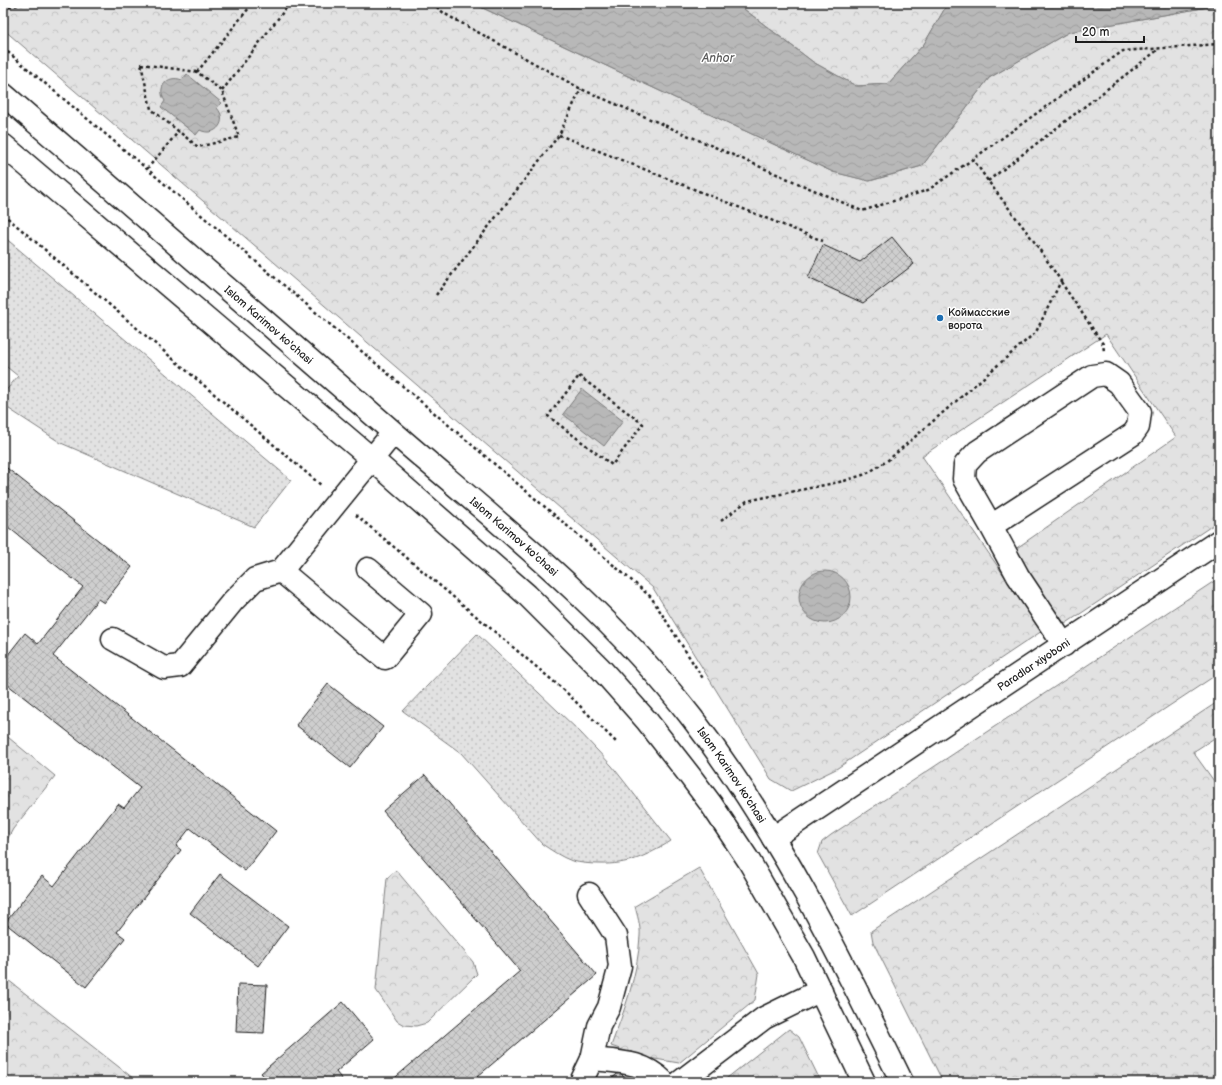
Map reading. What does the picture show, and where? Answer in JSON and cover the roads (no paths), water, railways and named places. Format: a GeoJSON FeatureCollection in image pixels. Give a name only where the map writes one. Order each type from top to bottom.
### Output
{"type":"FeatureCollection","features":[{"type":"Feature","properties":{"kind":"main road","name":"Islom Karimov ko'chasi"},"geometry":{"type":"LineString","coordinates":[[3,94],[551,567],[624,639],[693,719],[735,779],[773,838],[803,888],[833,943],[902,1082]]}},
{"type":"Feature","properties":{"kind":"main road"},"geometry":{"type":"LineString","coordinates":[[3,145],[372,459],[527,595],[600,668],[678,759],[711,804],[746,857],[786,924],[820,990],[864,1082]]}},
{"type":"Feature","properties":{"kind":"main road"},"geometry":{"type":"LineString","coordinates":[[991,526],[1133,434],[1138,427],[1140,412],[1119,383],[1106,374],[1092,376],[977,452],[965,465],[964,479],[1018,576],[1064,645]]}},
{"type":"Feature","properties":{"kind":"main road"},"geometry":{"type":"LineString","coordinates":[[113,639],[164,668],[180,666],[233,601],[256,579],[281,571],[394,433]]}},
{"type":"Feature","properties":{"kind":"main road","name":"Paradlar xiyoboni"},"geometry":{"type":"LineString","coordinates":[[746,857],[1219,541]]}},
{"type":"Feature","properties":{"kind":"main road"},"geometry":{"type":"LineString","coordinates":[[281,571],[385,658],[421,614],[368,569]]}},
{"type":"Feature","properties":{"kind":"main road"},"geometry":{"type":"LineString","coordinates":[[581,1082],[592,1059],[599,1026],[609,1008],[620,966],[616,936],[589,894]]}},
{"type":"Feature","properties":{"kind":"main road"},"geometry":{"type":"LineString","coordinates":[[680,1082],[764,1018],[820,990]]}},
{"type":"Feature","properties":{"kind":"main road"},"geometry":{"type":"LineString","coordinates":[[592,1059],[631,1063],[655,1073],[664,1082]]}},
{"type":"Feature","properties":{"kind":"water","name":"Anhor"},"geometry":{"type":"Polygon","coordinates":[[[472,3],[736,3],[813,62],[856,86],[888,84],[924,44],[948,3],[1219,3],[1219,5],[1069,32],[989,78],[922,166],[869,181],[833,172],[472,3]]]}},
{"type":"Feature","properties":{"kind":"water"},"geometry":{"type":"Polygon","coordinates":[[[187,74],[222,103],[217,108],[222,118],[221,123],[219,127],[211,132],[200,130],[196,135],[161,107],[165,101],[162,91],[164,83],[172,79],[182,80],[187,74]]]}},
{"type":"Feature","properties":{"kind":"water"},"geometry":{"type":"Polygon","coordinates":[[[582,389],[623,421],[604,446],[563,414],[582,389]]]}},
{"type":"Feature","properties":{"kind":"water"},"geometry":{"type":"Polygon","coordinates":[[[825,571],[839,575],[847,583],[851,597],[847,611],[839,619],[825,623],[811,619],[803,611],[799,597],[803,583],[811,575],[825,571]]]}},
{"type":"Feature","properties":{"kind":"place","name":"Коймасские ворота"},"geometry":{"type":"Point","coordinates":[940,318]}}]}
